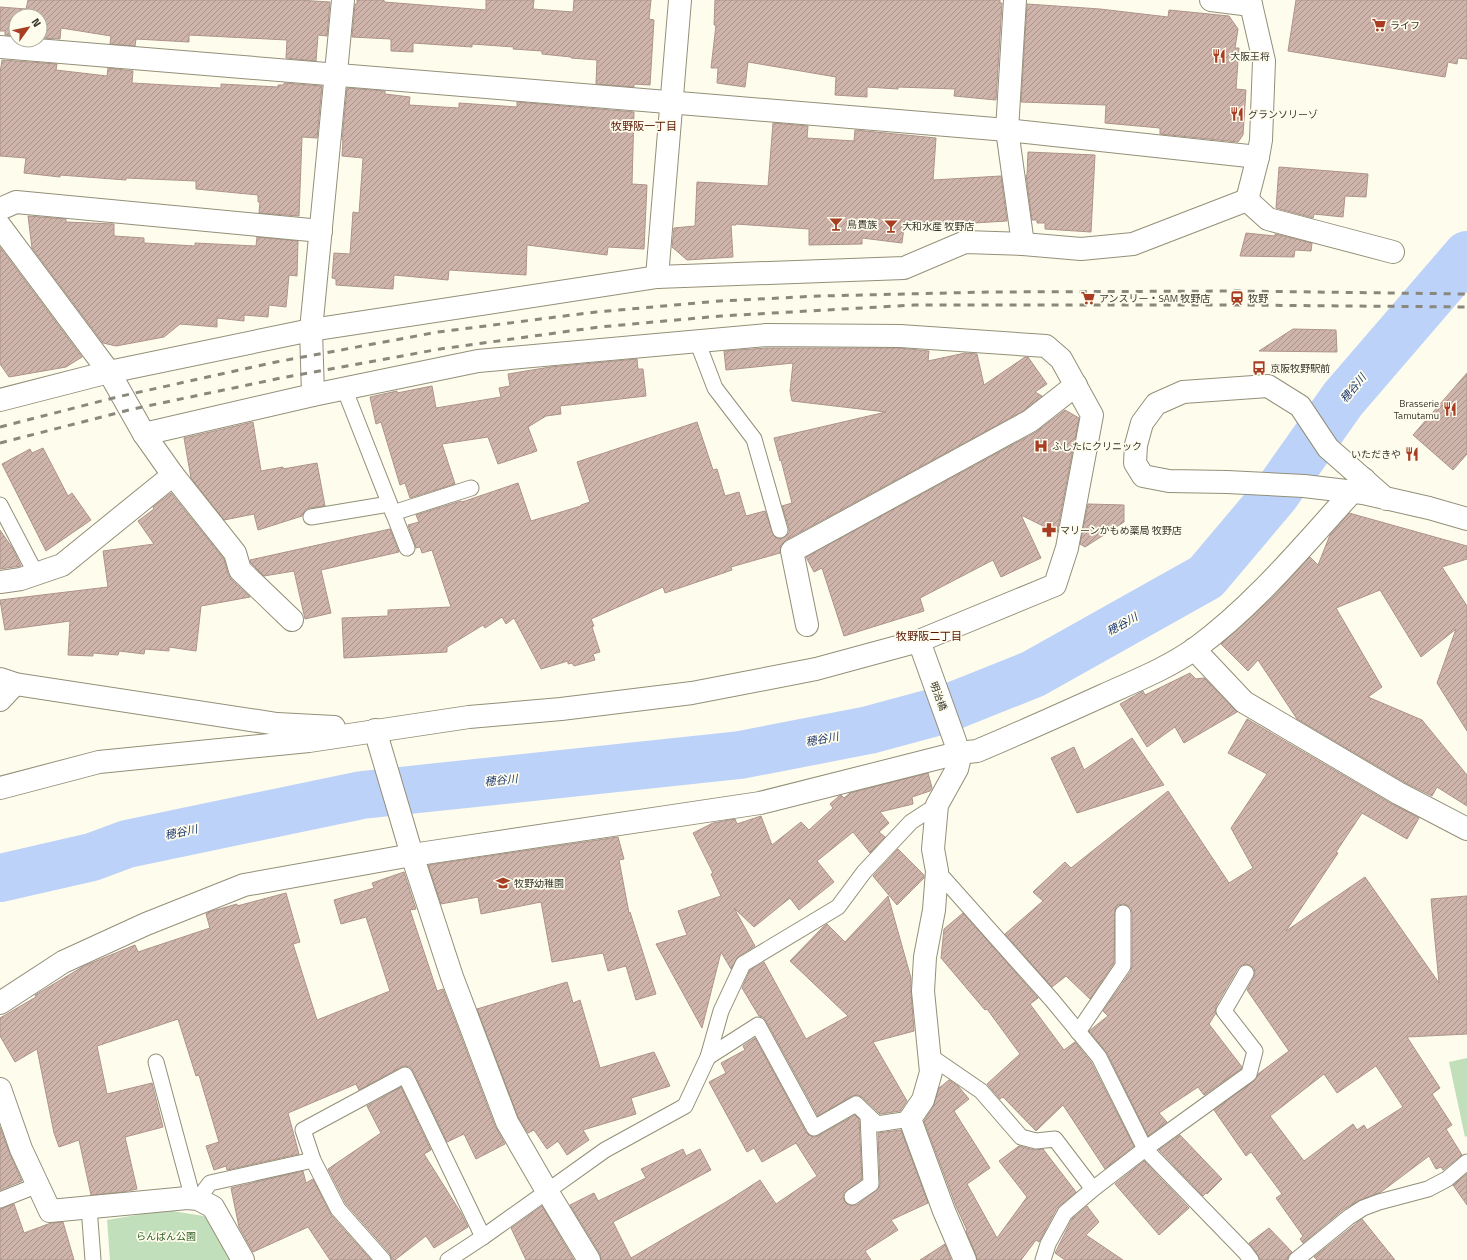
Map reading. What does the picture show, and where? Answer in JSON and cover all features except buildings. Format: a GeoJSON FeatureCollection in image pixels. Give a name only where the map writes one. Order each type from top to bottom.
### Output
{"type":"FeatureCollection","features":[{"type":"Feature","properties":{"kind":"street"},"geometry":{"type":"LineString","coordinates":[[313,395],[311,330],[343,0]]}},
{"type":"Feature","properties":{"kind":"street"},"geometry":{"type":"LineString","coordinates":[[657,277],[680,0]]}},
{"type":"Feature","properties":{"kind":"street"},"geometry":{"type":"LineString","coordinates":[[1015,0],[1007,130],[1023,244]]}},
{"type":"Feature","properties":{"kind":"street"},"geometry":{"type":"LineString","coordinates":[[1211,0],[1250,3],[1264,61],[1261,140],[1247,200]]}},
{"type":"Feature","properties":{"kind":"street"},"geometry":{"type":"LineString","coordinates":[[0,47],[1007,130],[1258,157]]}},
{"type":"Feature","properties":{"kind":"street"},"geometry":{"type":"LineString","coordinates":[[0,400],[109,372],[311,330],[657,277],[904,268],[965,242],[1023,244],[1082,250],[1133,244],[1247,200]]}},
{"type":"Feature","properties":{"kind":"street"},"geometry":{"type":"LineString","coordinates":[[1247,200],[1268,219],[1393,252]]}},
{"type":"Feature","properties":{"kind":"street"},"geometry":{"type":"LineString","coordinates":[[0,209],[16,202],[321,232]]}},
{"type":"Feature","properties":{"kind":"street"},"geometry":{"type":"LineString","coordinates":[[0,226],[109,372],[144,434],[173,475],[234,553],[240,570],[292,620]]}},
{"type":"Feature","properties":{"kind":"street"},"geometry":{"type":"LineString","coordinates":[[0,788],[99,762],[309,741],[377,737],[468,717],[561,709],[692,693],[816,669],[921,645],[1055,585],[1066,548],[1092,415],[1061,359],[1046,346],[900,336],[766,335],[478,361],[344,388],[144,434]]}},
{"type":"Feature","properties":{"kind":"street"},"geometry":{"type":"LineString","coordinates":[[807,624],[792,551],[1030,421],[1076,385]]}},
{"type":"Feature","properties":{"kind":"street"},"geometry":{"type":"LineString","coordinates":[[1358,485],[1304,486],[1169,481],[1143,476],[1135,463],[1136,445],[1142,423],[1156,404],[1183,392],[1268,386],[1300,406],[1328,448],[1358,485],[1386,499],[1429,508],[1467,519]]}},
{"type":"Feature","properties":{"kind":"street"},"geometry":{"type":"LineString","coordinates":[[0,582],[21,579],[62,565],[173,475]]}},
{"type":"Feature","properties":{"kind":"street"},"geometry":{"type":"LineString","coordinates":[[0,1002],[63,962],[146,924],[244,885],[411,852],[760,803],[957,747],[977,751],[1133,683],[1194,649],[1223,626],[1274,578],[1358,485]]}},
{"type":"Feature","properties":{"kind":"street","name":"明治橋"},"geometry":{"type":"LineString","coordinates":[[921,645],[957,747]]}},
{"type":"Feature","properties":{"kind":"street"},"geometry":{"type":"LineString","coordinates":[[1194,649],[1244,702],[1398,793],[1467,829]]}},
{"type":"Feature","properties":{"kind":"street"},"geometry":{"type":"LineString","coordinates":[[0,700],[7,681],[277,724],[377,737]]}},
{"type":"Feature","properties":{"kind":"street"},"geometry":{"type":"LineString","coordinates":[[377,737],[411,852],[452,977],[507,1122],[589,1260]]}},
{"type":"Feature","properties":{"kind":"street"},"geometry":{"type":"LineString","coordinates":[[957,747],[959,761],[957,769],[937,805],[933,849],[937,872],[934,910],[925,957],[923,991],[931,1072],[923,1100],[910,1119],[944,1211],[965,1260]]}},
{"type":"Feature","properties":{"kind":"street"},"geometry":{"type":"LineString","coordinates":[[0,1089],[21,1149],[50,1211],[187,1198],[196,1199],[214,1207],[243,1260]]}},
{"type":"Feature","properties":{"kind":"lane"},"geometry":{"type":"LineString","coordinates":[[697,341],[715,388],[754,439],[780,530]]}},
{"type":"Feature","properties":{"kind":"lane"},"geometry":{"type":"LineString","coordinates":[[344,388],[407,548]]}},
{"type":"Feature","properties":{"kind":"lane"},"geometry":{"type":"LineString","coordinates":[[311,517],[391,509],[471,488]]}},
{"type":"Feature","properties":{"kind":"lane"},"geometry":{"type":"LineString","coordinates":[[0,505],[36,574]]}},
{"type":"Feature","properties":{"kind":"lane"},"geometry":{"type":"LineString","coordinates":[[448,1260],[483,1237],[605,1150],[684,1106],[708,1057],[721,1011],[743,964],[838,907],[864,872],[911,822],[937,805]]}},
{"type":"Feature","properties":{"kind":"lane"},"geometry":{"type":"LineString","coordinates":[[937,872],[1052,1000],[1099,1057],[1146,1149],[1251,1260]]}},
{"type":"Feature","properties":{"kind":"lane"},"geometry":{"type":"LineString","coordinates":[[1078,1032],[1123,966],[1123,913]]}},
{"type":"Feature","properties":{"kind":"lane"},"geometry":{"type":"LineString","coordinates":[[1043,1260],[1048,1244],[1066,1213],[1093,1189],[1249,1074],[1255,1051],[1224,1011],[1246,973]]}},
{"type":"Feature","properties":{"kind":"lane"},"geometry":{"type":"LineString","coordinates":[[708,1057],[758,1025],[814,1128],[856,1104],[877,1124],[910,1119]]}},
{"type":"Feature","properties":{"kind":"lane"},"geometry":{"type":"LineString","coordinates":[[930,1056],[981,1091],[1021,1137],[1036,1141],[1055,1139],[1093,1189]]}},
{"type":"Feature","properties":{"kind":"lane"},"geometry":{"type":"LineString","coordinates":[[156,1062],[196,1199]]}},
{"type":"Feature","properties":{"kind":"lane"},"geometry":{"type":"LineString","coordinates":[[383,1260],[338,1209],[314,1160],[304,1130],[405,1075],[483,1237]]}},
{"type":"Feature","properties":{"kind":"lane"},"geometry":{"type":"LineString","coordinates":[[852,1198],[871,1184],[868,1116]]}},
{"type":"Feature","properties":{"kind":"lane"},"geometry":{"type":"LineString","coordinates":[[196,1199],[210,1183],[314,1160]]}},
{"type":"Feature","properties":{"kind":"lane"},"geometry":{"type":"LineString","coordinates":[[1296,1260],[1363,1208],[1379,1202],[1428,1189],[1447,1178],[1467,1162]]}},
{"type":"Feature","properties":{"kind":"lane"},"geometry":{"type":"LineString","coordinates":[[0,1200],[38,1185]]}},
{"type":"Feature","properties":{"kind":"lane"},"geometry":{"type":"LineString","coordinates":[[89,1207],[93,1260]]}},
{"type":"Feature","properties":{"kind":"green space"},"geometry":{"type":"Polygon","coordinates":[[[1467,1058],[1467,1136],[1465,1137],[1449,1062],[1467,1058]]]}},
{"type":"Feature","properties":{"kind":"green space","name":"らんぱん公園"},"geometry":{"type":"Polygon","coordinates":[[[166,1210],[204,1216],[233,1255],[231,1260],[110,1260],[107,1220],[166,1210]]]}},
{"type":"Feature","properties":{"kind":"waterway","name":"穂谷川"},"geometry":{"type":"LineString","coordinates":[[0,878],[92,857],[127,844],[362,795],[740,755],[869,730],[943,710],[1033,674],[1206,577],[1276,494],[1343,399],[1467,255]]}},
{"type":"Feature","properties":{"kind":"railway"},"geometry":{"type":"LineString","coordinates":[[0,427],[117,397],[276,362],[438,332],[596,312],[720,301],[819,296],[989,292],[1237,291],[1467,294]]}},
{"type":"Feature","properties":{"kind":"railway"},"geometry":{"type":"LineString","coordinates":[[0,443],[133,409],[281,378],[440,349],[599,327],[721,316],[914,305],[1467,307]]}},
{"type":"Feature","properties":{"kind":"place","name":"ライフ"},"geometry":{"type":"Point","coordinates":[1379,25]}},
{"type":"Feature","properties":{"kind":"place","name":"大阪王将"},"geometry":{"type":"Point","coordinates":[1219,56]}},
{"type":"Feature","properties":{"kind":"place","name":"グランソリーゾ"},"geometry":{"type":"Point","coordinates":[1237,114]}},
{"type":"Feature","properties":{"kind":"place","name":"鳥貴族"},"geometry":{"type":"Point","coordinates":[836,224]}},
{"type":"Feature","properties":{"kind":"place","name":"大和水産 牧野店"},"geometry":{"type":"Point","coordinates":[891,226]}},
{"type":"Feature","properties":{"kind":"place","name":"アンスリー・SAM 牧野店"},"geometry":{"type":"Point","coordinates":[1088,298]}},
{"type":"Feature","properties":{"kind":"place","name":"牧野"},"geometry":{"type":"Point","coordinates":[1237,298]}},
{"type":"Feature","properties":{"kind":"place","name":"京阪牧野駅前"},"geometry":{"type":"Point","coordinates":[1259,368]}},
{"type":"Feature","properties":{"kind":"place","name":"Brasserie Tamutamu"},"geometry":{"type":"Point","coordinates":[1450,409]}},
{"type":"Feature","properties":{"kind":"place","name":"ふしたにクリニック"},"geometry":{"type":"Point","coordinates":[1041,446]}},
{"type":"Feature","properties":{"kind":"place","name":"いただきや"},"geometry":{"type":"Point","coordinates":[1412,454]}},
{"type":"Feature","properties":{"kind":"place","name":"マリーンかもめ薬局 牧野店"},"geometry":{"type":"Point","coordinates":[1049,530]}},
{"type":"Feature","properties":{"kind":"place","name":"牧野幼稚園"},"geometry":{"type":"Point","coordinates":[503,883]}},
{"type":"Feature","properties":{"kind":"district","name":"牧野阪一丁目"},"geometry":{"type":"Point","coordinates":[644,126]}},
{"type":"Feature","properties":{"kind":"district","name":"牧野阪二丁目"},"geometry":{"type":"Point","coordinates":[929,636]}}]}
